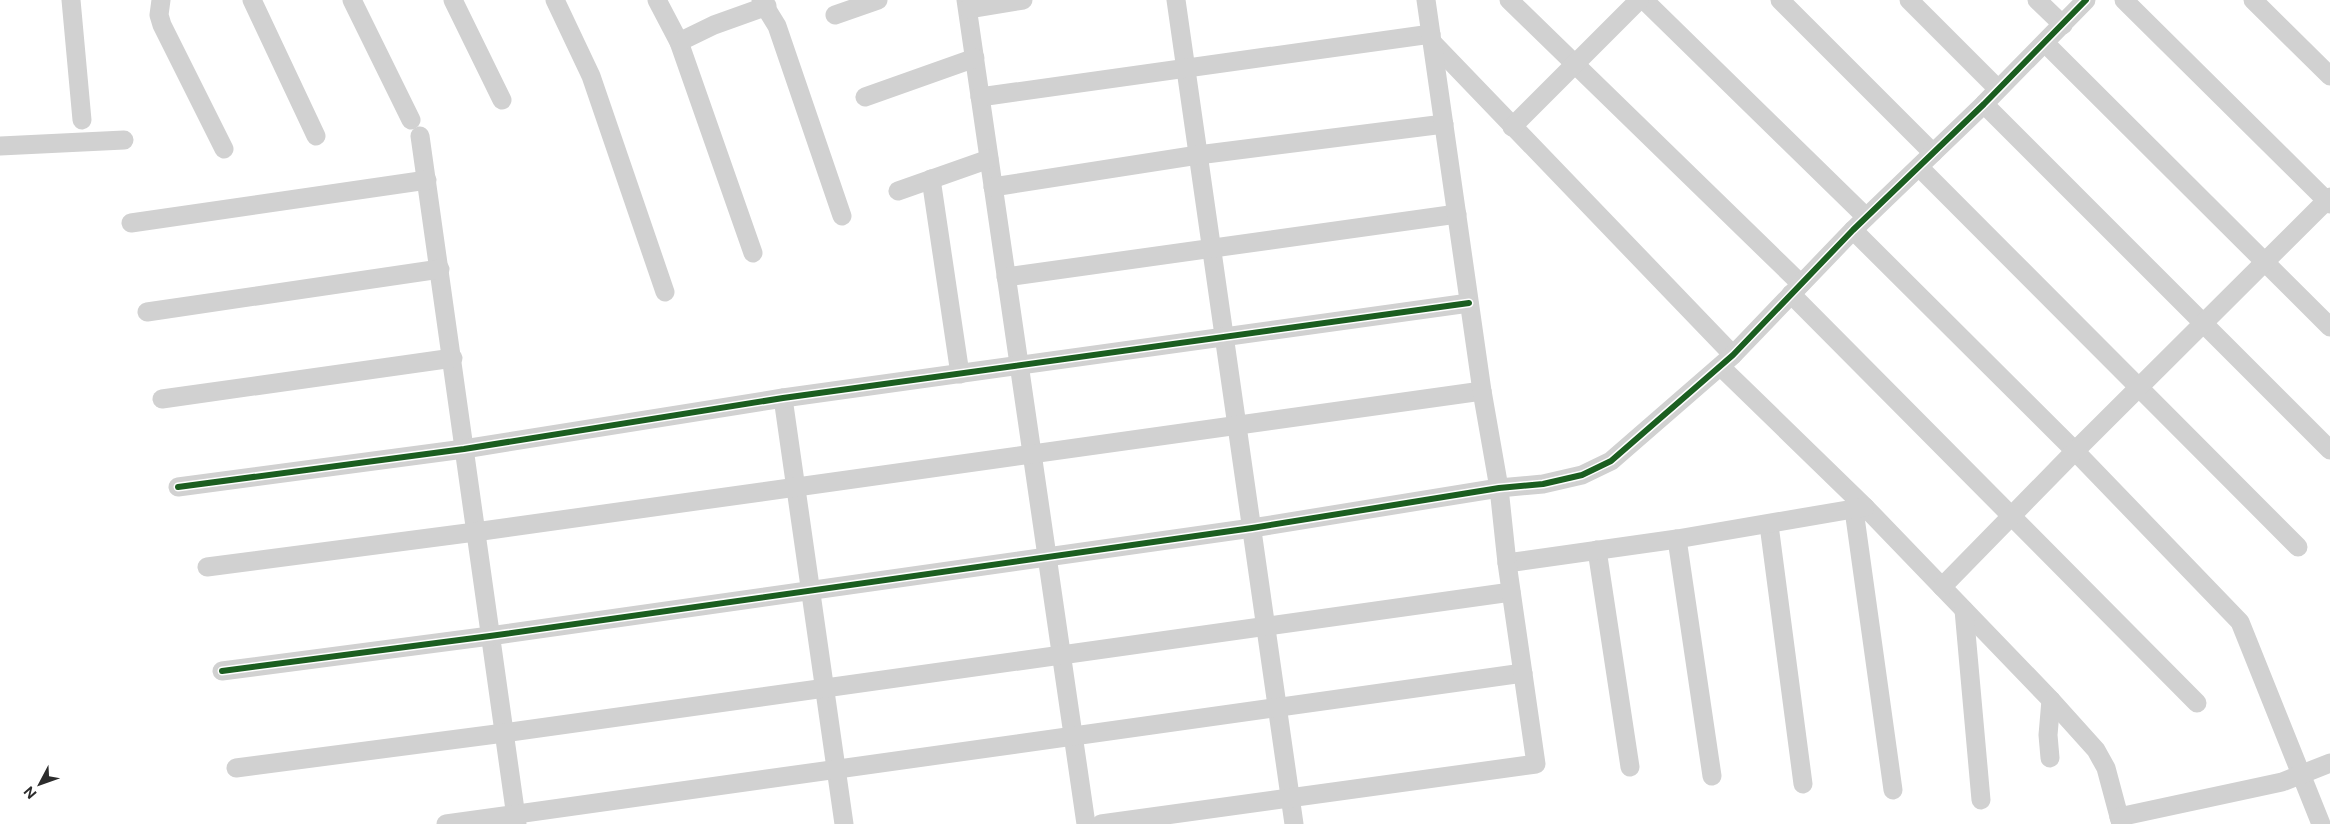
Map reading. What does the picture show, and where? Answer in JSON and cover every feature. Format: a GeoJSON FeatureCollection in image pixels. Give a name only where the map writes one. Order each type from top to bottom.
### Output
{"type":"FeatureCollection","features":[{"type":"Feature","properties":{"kind":"street"},"geometry":{"type":"LineString","coordinates":[[71,0],[82,120]]}},
{"type":"Feature","properties":{"kind":"street"},"geometry":{"type":"LineString","coordinates":[[161,0],[158,15],[162,25],[224,149]]}},
{"type":"Feature","properties":{"kind":"street"},"geometry":{"type":"LineString","coordinates":[[252,0],[316,136]]}},
{"type":"Feature","properties":{"kind":"street"},"geometry":{"type":"LineString","coordinates":[[352,0],[410,120]]}},
{"type":"Feature","properties":{"kind":"street"},"geometry":{"type":"LineString","coordinates":[[453,0],[502,100]]}},
{"type":"Feature","properties":{"kind":"street"},"geometry":{"type":"LineString","coordinates":[[555,0],[591,76],[665,292]]}},
{"type":"Feature","properties":{"kind":"street"},"geometry":{"type":"LineString","coordinates":[[658,0],[679,42],[753,253]]}},
{"type":"Feature","properties":{"kind":"street"},"geometry":{"type":"LineString","coordinates":[[835,15],[878,0]]}},
{"type":"Feature","properties":{"kind":"street"},"geometry":{"type":"LineString","coordinates":[[1023,0],[967,5],[1086,824]]}},
{"type":"Feature","properties":{"kind":"street"},"geometry":{"type":"LineString","coordinates":[[1176,0],[1294,824]]}},
{"type":"Feature","properties":{"kind":"street"},"geometry":{"type":"LineString","coordinates":[[1101,824],[1536,764],[1507,563],[1499,488],[1482,391],[1426,0]]}},
{"type":"Feature","properties":{"kind":"street"},"geometry":{"type":"LineString","coordinates":[[1508,0],[1796,289],[2012,515],[2197,704]]}},
{"type":"Feature","properties":{"kind":"street"},"geometry":{"type":"LineString","coordinates":[[1512,127],[1639,0]]}},
{"type":"Feature","properties":{"kind":"street"},"geometry":{"type":"LineString","coordinates":[[1644,0],[2240,622],[2300,776],[2321,824]]}},
{"type":"Feature","properties":{"kind":"street"},"geometry":{"type":"LineString","coordinates":[[1780,0],[1933,153]]}},
{"type":"Feature","properties":{"kind":"street"},"geometry":{"type":"LineString","coordinates":[[1909,0],[1998,89]]}},
{"type":"Feature","properties":{"kind":"street"},"geometry":{"type":"LineString","coordinates":[[2037,0],[2062,25]]}},
{"type":"Feature","properties":{"kind":"street"},"geometry":{"type":"LineString","coordinates":[[222,671],[490,636],[1252,528],[1499,488],[1543,484],[1582,475],[1611,461],[1727,361],[1860,224],[1984,104],[2086,0]]}},
{"type":"Feature","properties":{"kind":"street"},"geometry":{"type":"LineString","coordinates":[[1942,587],[2203,322],[2329,200],[2124,0]]}},
{"type":"Feature","properties":{"kind":"street"},"geometry":{"type":"LineString","coordinates":[[2253,0],[2330,76]]}},
{"type":"Feature","properties":{"kind":"street"},"geometry":{"type":"LineString","coordinates":[[679,42],[764,3],[778,26],[842,216]]}},
{"type":"Feature","properties":{"kind":"street"},"geometry":{"type":"LineString","coordinates":[[980,97],[1185,68],[1431,38]]}},
{"type":"Feature","properties":{"kind":"street"},"geometry":{"type":"LineString","coordinates":[[1431,38],[1860,509],[1942,587],[2051,700],[2096,750],[2106,768],[2120,821],[2282,782],[2330,763]]}},
{"type":"Feature","properties":{"kind":"street"},"geometry":{"type":"LineString","coordinates":[[2045,43],[2330,327]]}},
{"type":"Feature","properties":{"kind":"street"},"geometry":{"type":"LineString","coordinates":[[865,97],[975,58]]}},
{"type":"Feature","properties":{"kind":"street"},"geometry":{"type":"LineString","coordinates":[[1984,104],[2330,450]]}},
{"type":"Feature","properties":{"kind":"street"},"geometry":{"type":"LineString","coordinates":[[993,187],[1198,155],[1444,124]]}},
{"type":"Feature","properties":{"kind":"street"},"geometry":{"type":"LineString","coordinates":[[420,136],[453,358],[475,532],[516,819]]}},
{"type":"Feature","properties":{"kind":"street"},"geometry":{"type":"LineString","coordinates":[[0,146],[124,140]]}},
{"type":"Feature","properties":{"kind":"street"},"geometry":{"type":"LineString","coordinates":[[898,191],[989,159]]}},
{"type":"Feature","properties":{"kind":"street"},"geometry":{"type":"LineString","coordinates":[[1918,167],[2298,547]]}},
{"type":"Feature","properties":{"kind":"street"},"geometry":{"type":"LineString","coordinates":[[932,179],[960,374]]}},
{"type":"Feature","properties":{"kind":"street"},"geometry":{"type":"LineString","coordinates":[[131,223],[427,180]]}},
{"type":"Feature","properties":{"kind":"street"},"geometry":{"type":"LineString","coordinates":[[1006,277],[1457,214]]}},
{"type":"Feature","properties":{"kind":"street"},"geometry":{"type":"LineString","coordinates":[[147,312],[440,269]]}},
{"type":"Feature","properties":{"kind":"street"},"geometry":{"type":"LineString","coordinates":[[178,487],[464,449],[783,398],[1469,303]]}},
{"type":"Feature","properties":{"kind":"street"},"geometry":{"type":"LineString","coordinates":[[162,399],[453,358]]}},
{"type":"Feature","properties":{"kind":"street"},"geometry":{"type":"LineString","coordinates":[[207,567],[475,532],[1482,391]]}},
{"type":"Feature","properties":{"kind":"street"},"geometry":{"type":"LineString","coordinates":[[783,398],[844,824]]}},
{"type":"Feature","properties":{"kind":"street"},"geometry":{"type":"LineString","coordinates":[[1507,563],[1769,525],[1860,509]]}},
{"type":"Feature","properties":{"kind":"street"},"geometry":{"type":"LineString","coordinates":[[1860,509],[1893,790]]}},
{"type":"Feature","properties":{"kind":"street"},"geometry":{"type":"LineString","coordinates":[[1769,525],[1803,784]]}},
{"type":"Feature","properties":{"kind":"street"},"geometry":{"type":"LineString","coordinates":[[1677,539],[1712,776]]}},
{"type":"Feature","properties":{"kind":"street"},"geometry":{"type":"LineString","coordinates":[[1598,550],[1630,768]]}},
{"type":"Feature","properties":{"kind":"street"},"geometry":{"type":"LineString","coordinates":[[236,768],[504,733],[1511,592]]}},
{"type":"Feature","properties":{"kind":"street"},"geometry":{"type":"LineString","coordinates":[[1964,610],[1981,800]]}},
{"type":"Feature","properties":{"kind":"street"},"geometry":{"type":"LineString","coordinates":[[446,824],[516,819],[836,769],[1523,673]]}},
{"type":"Feature","properties":{"kind":"street"},"geometry":{"type":"LineString","coordinates":[[2050,758],[2048,735],[2051,700]]}},
{"type":"Feature","properties":{"kind":"cycle path"},"geometry":{"type":"LineString","coordinates":[[222,671],[490,636],[1252,528],[1499,488],[1543,484],[1582,475],[1611,461],[1733,355],[1853,230],[1984,104],[2086,0]]}},
{"type":"Feature","properties":{"kind":"cycle path"},"geometry":{"type":"LineString","coordinates":[[178,487],[464,449],[783,398],[1469,303]]}}]}
